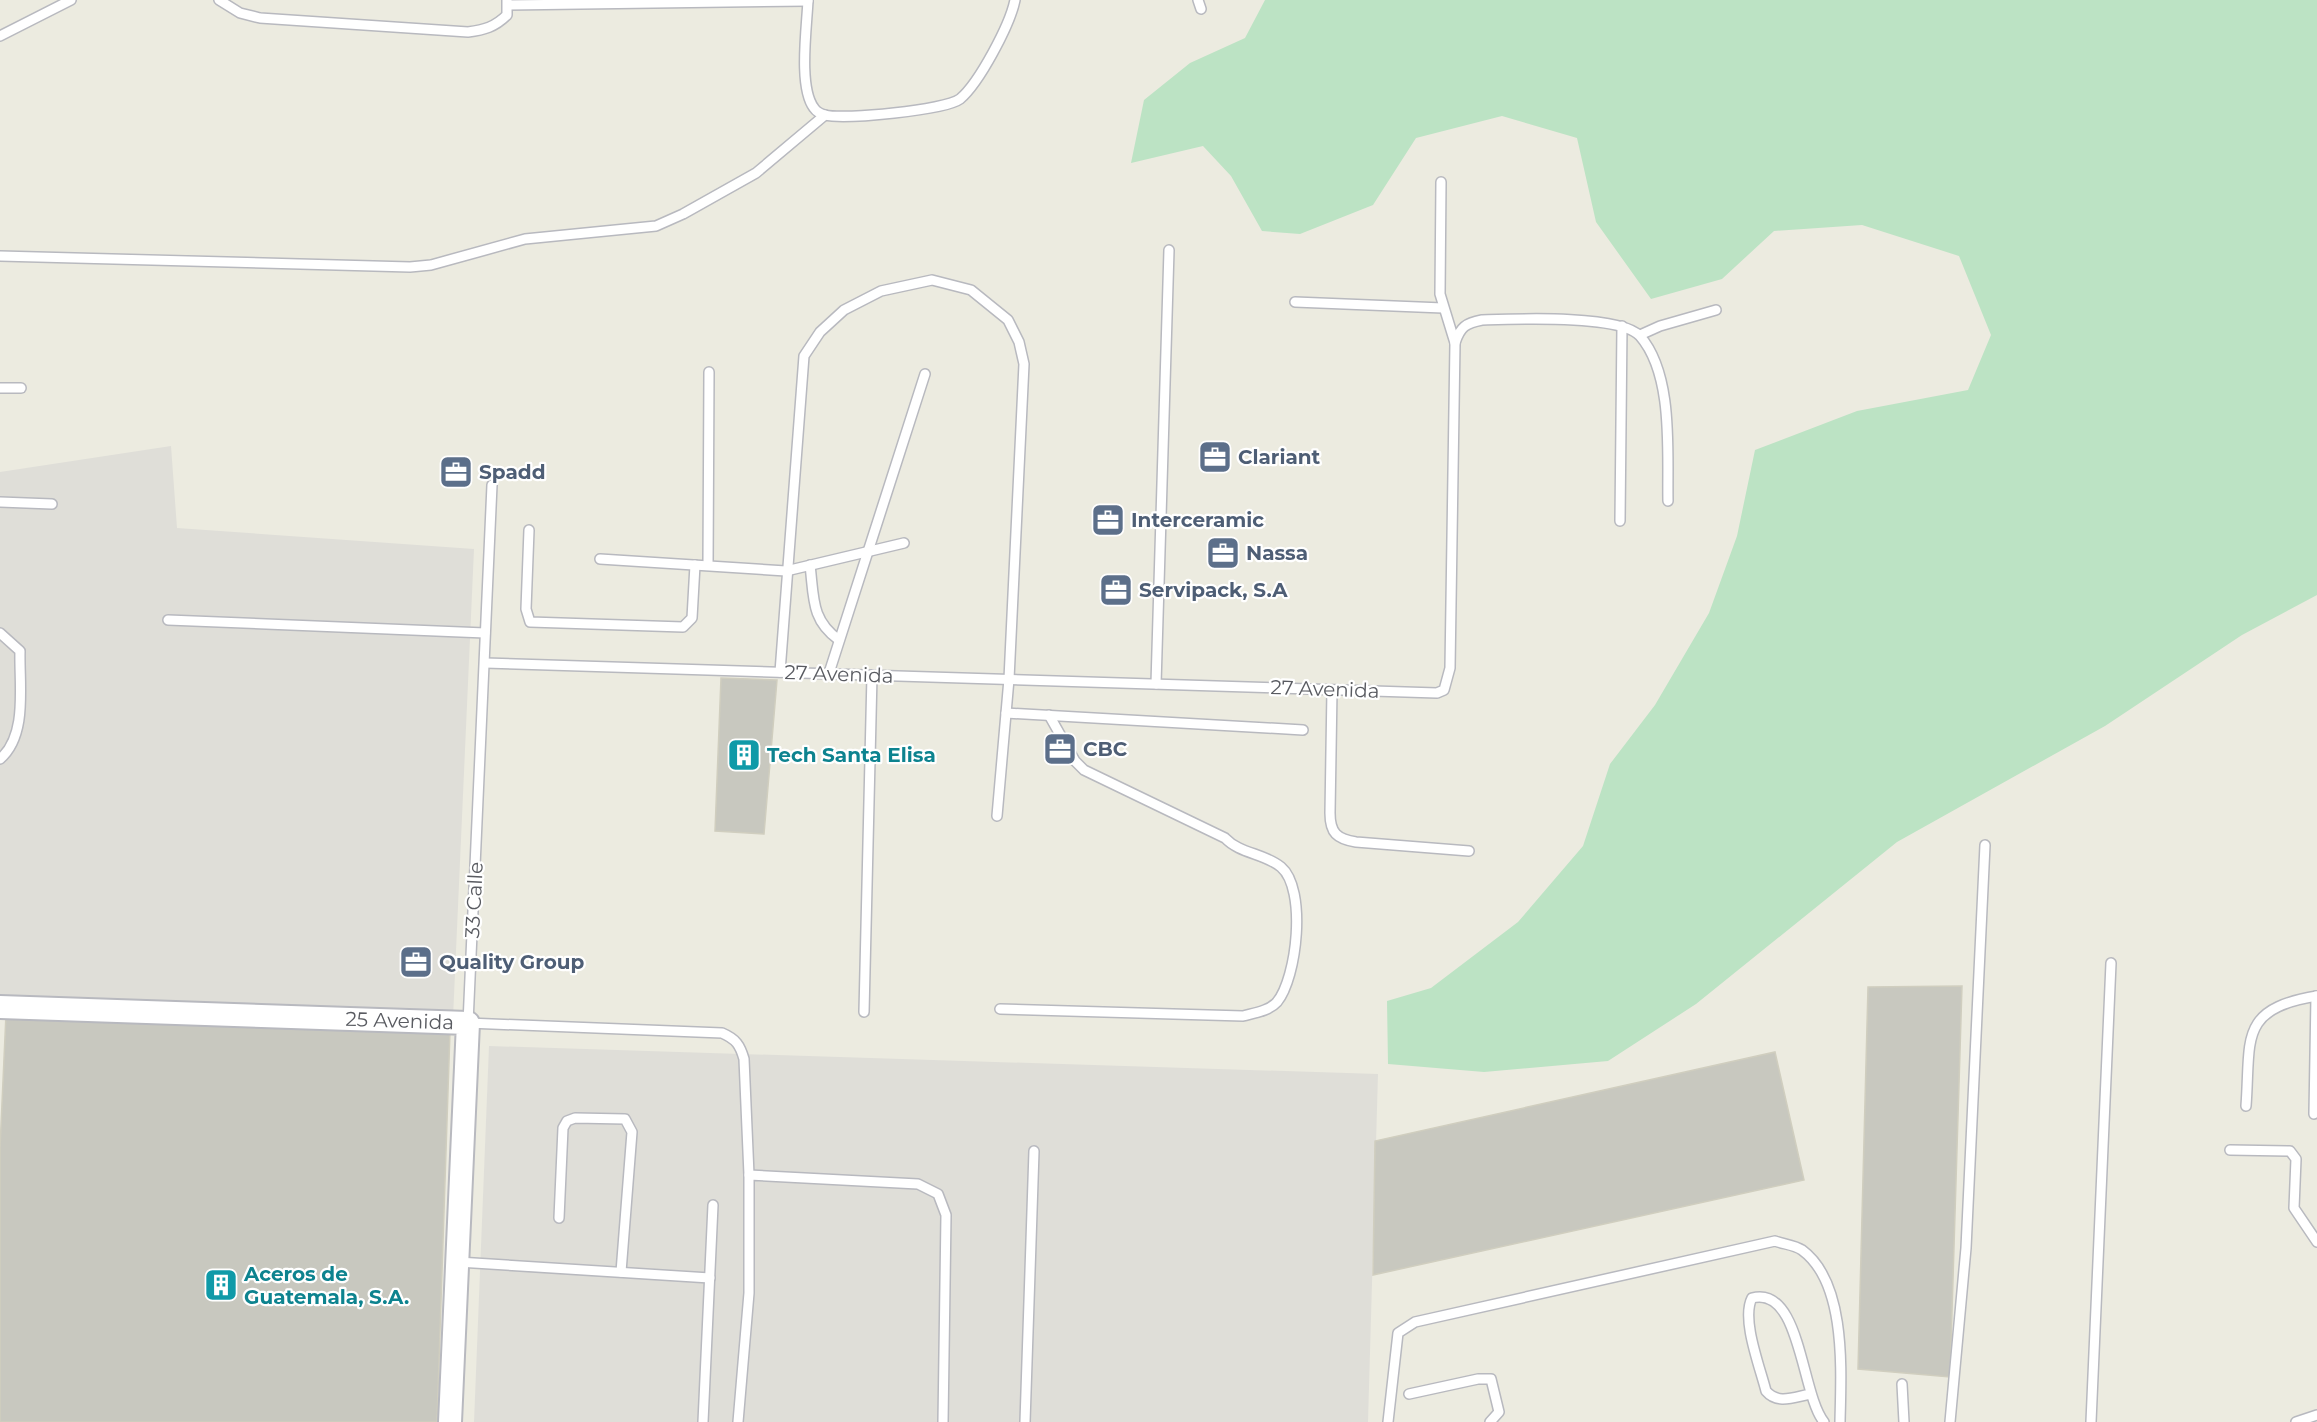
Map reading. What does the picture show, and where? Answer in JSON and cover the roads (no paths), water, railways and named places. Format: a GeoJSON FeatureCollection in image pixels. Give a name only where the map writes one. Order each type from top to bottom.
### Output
{"type":"FeatureCollection","features":[{"type":"Feature","properties":{"kind":"street","name":"25 Avenida"},"geometry":{"type":"LineString","coordinates":[[0,1007],[468,1023]]}},
{"type":"Feature","properties":{"kind":"street","name":"33 Calle"},"geometry":{"type":"LineString","coordinates":[[450,1422],[468,1023]]}},
{"type":"Feature","properties":{"kind":"lane"},"geometry":{"type":"LineString","coordinates":[[0,36],[71,0]]}},
{"type":"Feature","properties":{"kind":"lane"},"geometry":{"type":"LineString","coordinates":[[219,0],[240,13],[260,18],[468,32],[498,24],[507,15],[507,3],[808,0],[806,78],[810,100],[815,110],[825,115],[937,108],[959,99],[999,42],[1015,0]]}},
{"type":"Feature","properties":{"kind":"lane"},"geometry":{"type":"LineString","coordinates":[[0,256],[410,267],[431,265],[525,240],[656,226],[683,214],[756,173],[825,115]]}},
{"type":"Feature","properties":{"kind":"lane"},"geometry":{"type":"LineString","coordinates":[[1441,182],[1440,294],[1455,343]]}},
{"type":"Feature","properties":{"kind":"lane"},"geometry":{"type":"LineString","coordinates":[[1156,684],[1169,250]]}},
{"type":"Feature","properties":{"kind":"lane"},"geometry":{"type":"LineString","coordinates":[[780,672],[804,356],[820,332],[844,310],[881,291],[932,280],[971,290],[1008,320],[1019,342],[1023,364],[1008,679],[997,816]]}},
{"type":"Feature","properties":{"kind":"lane"},"geometry":{"type":"LineString","coordinates":[[1295,302],[1443,309]]}},
{"type":"Feature","properties":{"kind":"lane"},"geometry":{"type":"LineString","coordinates":[[1640,335],[1660,326],[1716,310]]}},
{"type":"Feature","properties":{"kind":"lane"},"geometry":{"type":"LineString","coordinates":[[1455,343],[1459,330],[1469,322],[1482,320],[1558,319],[1622,326],[1640,335],[1666,396],[1668,501]]}},
{"type":"Feature","properties":{"kind":"lane"},"geometry":{"type":"LineString","coordinates":[[1620,521],[1622,326]]}},
{"type":"Feature","properties":{"kind":"lane","name":"27 Avenida"},"geometry":{"type":"LineString","coordinates":[[485,663],[1437,693],[1447,686],[1450,668],[1455,343]]}},
{"type":"Feature","properties":{"kind":"lane"},"geometry":{"type":"LineString","coordinates":[[708,566],[709,372]]}},
{"type":"Feature","properties":{"kind":"lane"},"geometry":{"type":"LineString","coordinates":[[829,673],[925,374]]}},
{"type":"Feature","properties":{"kind":"lane"},"geometry":{"type":"LineString","coordinates":[[0,388],[21,388]]}},
{"type":"Feature","properties":{"kind":"lane","name":"33 Calle"},"geometry":{"type":"LineString","coordinates":[[468,1023],[492,485]]}},
{"type":"Feature","properties":{"kind":"lane"},"geometry":{"type":"LineString","coordinates":[[0,502],[52,504]]}},
{"type":"Feature","properties":{"kind":"lane"},"geometry":{"type":"LineString","coordinates":[[529,530],[526,609],[528,620],[534,623],[683,627],[692,618],[695,565]]}},
{"type":"Feature","properties":{"kind":"lane"},"geometry":{"type":"LineString","coordinates":[[600,559],[786,571],[904,543]]}},
{"type":"Feature","properties":{"kind":"lane"},"geometry":{"type":"LineString","coordinates":[[810,565],[818,618],[824,630],[839,640]]}},
{"type":"Feature","properties":{"kind":"lane"},"geometry":{"type":"LineString","coordinates":[[168,620],[485,633]]}},
{"type":"Feature","properties":{"kind":"lane"},"geometry":{"type":"LineString","coordinates":[[0,633],[20,651],[18,734],[10,750],[0,759]]}},
{"type":"Feature","properties":{"kind":"lane"},"geometry":{"type":"LineString","coordinates":[[864,1012],[872,675]]}},
{"type":"Feature","properties":{"kind":"lane"},"geometry":{"type":"LineString","coordinates":[[1332,690],[1330,813],[1332,832],[1340,840],[1469,851]]}},
{"type":"Feature","properties":{"kind":"lane"},"geometry":{"type":"LineString","coordinates":[[1006,713],[1303,730]]}},
{"type":"Feature","properties":{"kind":"lane"},"geometry":{"type":"LineString","coordinates":[[1000,1009],[1243,1016],[1276,1004],[1288,985],[1295,949],[1294,891],[1281,868],[1233,847],[1225,838],[1084,770],[1075,760],[1049,715]]}},
{"type":"Feature","properties":{"kind":"lane"},"geometry":{"type":"LineString","coordinates":[[1950,1422],[1966,1248],[1985,844]]}},
{"type":"Feature","properties":{"kind":"lane"},"geometry":{"type":"LineString","coordinates":[[2091,1422],[2111,963]]}},
{"type":"Feature","properties":{"kind":"lane"},"geometry":{"type":"LineString","coordinates":[[2246,1106],[2251,1040],[2255,1026],[2267,1011],[2282,1003],[2317,996],[2314,1113]]}},
{"type":"Feature","properties":{"kind":"lane","name":"25 Avenida"},"geometry":{"type":"LineString","coordinates":[[468,1023],[723,1033],[733,1038],[742,1052],[747,1101],[749,1175],[749,1293],[738,1422]]}},
{"type":"Feature","properties":{"kind":"lane"},"geometry":{"type":"LineString","coordinates":[[559,1218],[563,1128],[567,1121],[575,1118],[625,1119],[632,1132],[621,1272]]}},
{"type":"Feature","properties":{"kind":"lane"},"geometry":{"type":"LineString","coordinates":[[2230,1150],[2290,1151],[2296,1159],[2294,1208],[2317,1242]]}},
{"type":"Feature","properties":{"kind":"lane"},"geometry":{"type":"LineString","coordinates":[[1025,1422],[1034,1151]]}},
{"type":"Feature","properties":{"kind":"lane"},"geometry":{"type":"LineString","coordinates":[[749,1175],[918,1184],[938,1194],[946,1215],[943,1422]]}},
{"type":"Feature","properties":{"kind":"lane"},"geometry":{"type":"LineString","coordinates":[[703,1422],[713,1205]]}},
{"type":"Feature","properties":{"kind":"lane"},"geometry":{"type":"LineString","coordinates":[[1388,1422],[1398,1333],[1415,1322],[1775,1241],[1801,1249],[1816,1265],[1830,1290],[1841,1349],[1840,1422]]}},
{"type":"Feature","properties":{"kind":"lane"},"geometry":{"type":"LineString","coordinates":[[457,1262],[710,1278]]}},
{"type":"Feature","properties":{"kind":"lane"},"geometry":{"type":"LineString","coordinates":[[1811,1394],[1779,1400],[1772,1398],[1766,1390],[1747,1307],[1752,1298],[1762,1295],[1773,1298],[1784,1311],[1794,1335],[1811,1394],[1824,1422]]}},
{"type":"Feature","properties":{"kind":"lane"},"geometry":{"type":"LineString","coordinates":[[1409,1394],[1478,1378],[1491,1379],[1499,1412],[1490,1422]]}},
{"type":"Feature","properties":{"kind":"lane"},"geometry":{"type":"LineString","coordinates":[[1902,1384],[1904,1422]]}},
{"type":"Feature","properties":{"kind":"lane"},"geometry":{"type":"LineString","coordinates":[[2296,1422],[2317,1415]]}},
{"type":"Feature","properties":{"kind":"lane"},"geometry":{"type":"LineString","coordinates":[[2313,1422],[2317,1415]]}},
{"type":"Feature","properties":{"kind":"place","name":"Clariant"},"geometry":{"type":"Point","coordinates":[1215,457]}},
{"type":"Feature","properties":{"kind":"place","name":"Spadd"},"geometry":{"type":"Point","coordinates":[456,472]}},
{"type":"Feature","properties":{"kind":"place","name":"Interceramic"},"geometry":{"type":"Point","coordinates":[1108,520]}},
{"type":"Feature","properties":{"kind":"place","name":"Nassa"},"geometry":{"type":"Point","coordinates":[1223,553]}},
{"type":"Feature","properties":{"kind":"place","name":"Servipack, S.A"},"geometry":{"type":"Point","coordinates":[1116,590]}},
{"type":"Feature","properties":{"kind":"place","name":"CBC"},"geometry":{"type":"Point","coordinates":[1060,749]}},
{"type":"Feature","properties":{"kind":"place","name":"Tech Santa Elisa"},"geometry":{"type":"Point","coordinates":[744,755]}},
{"type":"Feature","properties":{"kind":"place","name":"Quality Group"},"geometry":{"type":"Point","coordinates":[416,962]}},
{"type":"Feature","properties":{"kind":"place","name":"Aceros de Guatemala, S.A."},"geometry":{"type":"Point","coordinates":[221,1285]}}]}
